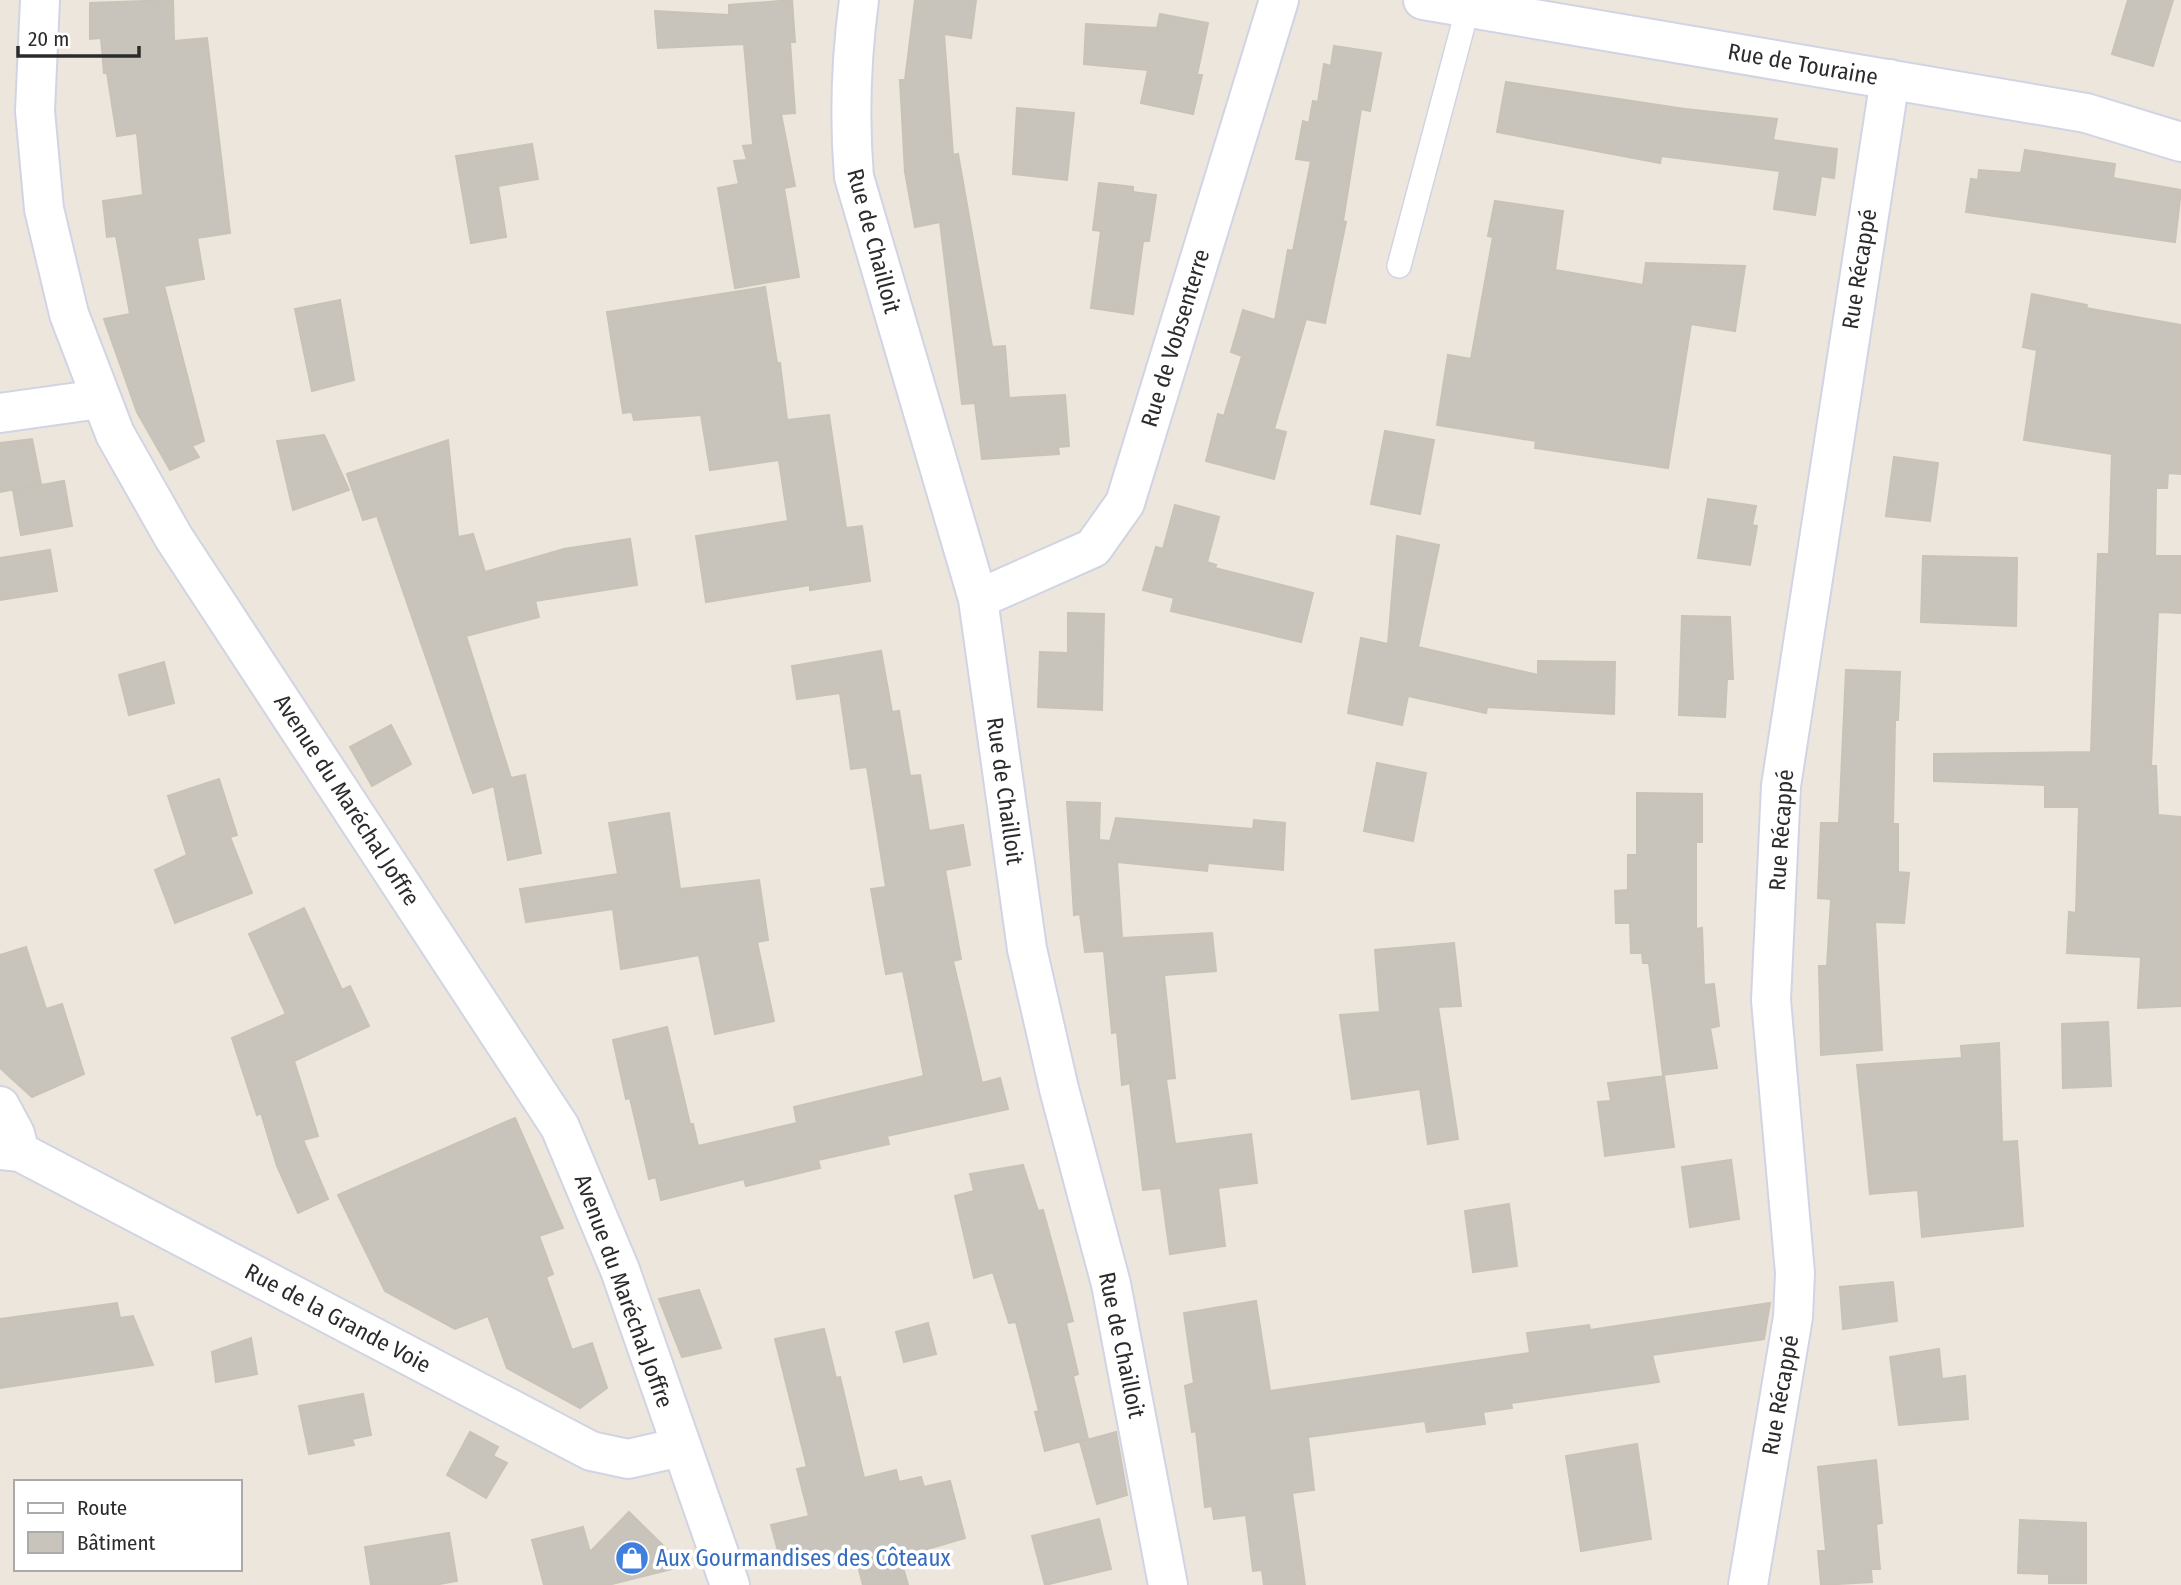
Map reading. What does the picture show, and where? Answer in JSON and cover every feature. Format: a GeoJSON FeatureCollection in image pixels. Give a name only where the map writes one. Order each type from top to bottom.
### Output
{"type":"FeatureCollection","features":[{"type":"Feature","properties":{"kind":"street","name":"Avenue du Maréchal Joffre"},"geometry":{"type":"LineString","coordinates":[[40,0],[35,111],[44,209],[69,314],[100,399],[134,471],[174,538],[560,1127],[620,1270],[730,1585]]}},
{"type":"Feature","properties":{"kind":"street","name":"Rue de Chailloit"},"geometry":{"type":"LineString","coordinates":[[859,0],[851,57],[850,105],[854,177],[978,599],[1027,949],[1059,1089],[1111,1284],[1168,1585]]}},
{"type":"Feature","properties":{"kind":"street","name":"Rue de Vobsenterre"},"geometry":{"type":"LineString","coordinates":[[978,599],[1093,548],[1125,503],[1279,0]]}},
{"type":"Feature","properties":{"kind":"street","name":"Rue de Touraine"},"geometry":{"type":"LineString","coordinates":[[1423,0],[2086,113],[2181,142]]}},
{"type":"Feature","properties":{"kind":"street","name":"Rue Récappé"},"geometry":{"type":"LineString","coordinates":[[1748,1585],[1793,1317],[1795,1273],[1771,1000],[1781,786],[1890,79]]}},
{"type":"Feature","properties":{"kind":"street"},"geometry":{"type":"LineString","coordinates":[[0,413],[100,399]]}},
{"type":"Feature","properties":{"kind":"street"},"geometry":{"type":"LineString","coordinates":[[0,1106],[15,1134],[10,1151]]}},
{"type":"Feature","properties":{"kind":"street","name":"Rue de la Grande Voie"},"geometry":{"type":"LineString","coordinates":[[10,1151],[592,1451],[628,1459],[681,1447]]}},
{"type":"Feature","properties":{"kind":"lane"},"geometry":{"type":"LineString","coordinates":[[1399,266],[1468,8]]}},
{"type":"Feature","properties":{"kind":"building"},"geometry":{"type":"Polygon","coordinates":[[[173,0],[174,41],[207,38],[230,233],[197,238],[204,279],[164,286],[204,441],[192,446],[199,457],[170,470],[137,412],[104,319],[130,314],[116,236],[107,237],[103,201],[143,195],[137,133],[117,136],[107,73],[104,73],[101,38],[90,39],[90,3],[173,0]]]}},
{"type":"Feature","properties":{"kind":"building"},"geometry":{"type":"Polygon","coordinates":[[[792,0],[795,42],[790,42],[795,113],[781,114],[795,186],[784,188],[799,277],[735,288],[718,188],[739,184],[734,161],[747,160],[743,146],[753,145],[744,44],[658,48],[655,11],[729,15],[729,5],[792,0]]]}},
{"type":"Feature","properties":{"kind":"building"},"geometry":{"type":"Polygon","coordinates":[[[915,0],[976,0],[971,38],[944,34],[953,155],[958,154],[992,347],[1005,346],[1009,398],[1065,395],[1069,446],[1058,447],[1059,454],[982,459],[975,403],[962,404],[940,222],[915,227],[905,172],[900,80],[905,80],[915,0]]]}},
{"type":"Feature","properties":{"kind":"building"},"geometry":{"type":"Polygon","coordinates":[[[2128,0],[2173,0],[2153,66],[2112,54],[2128,0]]]}},
{"type":"Feature","properties":{"kind":"building"},"geometry":{"type":"Polygon","coordinates":[[[1160,14],[1208,23],[1197,75],[1202,75],[1193,114],[1141,103],[1148,70],[1084,64],[1086,24],[1157,28],[1160,14]]]}},
{"type":"Feature","properties":{"kind":"building"},"geometry":{"type":"Polygon","coordinates":[[[1334,46],[1381,53],[1370,111],[1361,109],[1343,221],[1346,222],[1325,323],[1306,319],[1274,429],[1286,432],[1274,479],[1206,461],[1218,414],[1224,416],[1242,356],[1231,352],[1243,310],[1275,320],[1288,250],[1293,251],[1311,161],[1296,159],[1303,121],[1309,123],[1313,101],[1318,102],[1324,64],[1331,66],[1334,46]]]}},
{"type":"Feature","properties":{"kind":"building"},"geometry":{"type":"Polygon","coordinates":[[[1506,82],[1685,109],[1777,119],[1773,140],[1837,149],[1834,178],[1821,176],[1815,215],[1774,209],[1780,171],[1661,156],[1660,163],[1497,132],[1506,82]]]}},
{"type":"Feature","properties":{"kind":"building"},"geometry":{"type":"Polygon","coordinates":[[[1017,108],[1074,113],[1067,180],[1013,174],[1017,108]]]}},
{"type":"Feature","properties":{"kind":"building"},"geometry":{"type":"Polygon","coordinates":[[[532,144],[538,179],[498,186],[506,237],[471,243],[456,156],[532,144]]]}},
{"type":"Feature","properties":{"kind":"building"},"geometry":{"type":"Polygon","coordinates":[[[2025,150],[2115,164],[2113,178],[2181,190],[2175,242],[1966,212],[1971,179],[1978,180],[1979,170],[2021,173],[2025,150]]]}},
{"type":"Feature","properties":{"kind":"building"},"geometry":{"type":"Polygon","coordinates":[[[1099,183],[1133,187],[1133,192],[1156,195],[1149,241],[1143,241],[1133,314],[1091,308],[1101,231],[1093,230],[1099,183]]]}},
{"type":"Feature","properties":{"kind":"building"},"geometry":{"type":"Polygon","coordinates":[[[1495,201],[1563,211],[1555,270],[1643,285],[1646,263],[1745,266],[1735,331],[1691,324],[1668,468],[1535,448],[1536,441],[1437,425],[1448,355],[1471,359],[1493,237],[1488,236],[1495,201]]]}},
{"type":"Feature","properties":{"kind":"building"},"geometry":{"type":"Polygon","coordinates":[[[765,287],[777,363],[780,363],[787,420],[829,415],[846,528],[862,526],[870,581],[810,590],[810,585],[706,602],[696,536],[788,521],[779,460],[710,470],[701,415],[634,420],[632,412],[623,413],[607,312],[765,287]]]}},
{"type":"Feature","properties":{"kind":"building"},"geometry":{"type":"Polygon","coordinates":[[[2032,294],[2087,305],[2086,308],[2181,325],[2181,474],[2168,473],[2167,488],[2156,488],[2155,556],[2181,556],[2181,613],[2158,612],[2151,766],[2156,766],[2158,815],[2181,817],[2181,1006],[2138,1008],[2141,957],[2067,953],[2069,912],[2076,913],[2079,807],[2045,807],[2045,785],[1934,781],[1934,754],[2091,752],[2098,554],[2109,554],[2112,454],[2024,440],[2037,350],[2023,347],[2032,294]]]}},
{"type":"Feature","properties":{"kind":"building"},"geometry":{"type":"Polygon","coordinates":[[[340,300],[354,380],[312,391],[295,309],[340,300]]]}},
{"type":"Feature","properties":{"kind":"building"},"geometry":{"type":"Polygon","coordinates":[[[1385,431],[1434,440],[1420,514],[1371,504],[1385,431]]]}},
{"type":"Feature","properties":{"kind":"building"},"geometry":{"type":"Polygon","coordinates":[[[324,435],[349,490],[293,510],[277,441],[324,435]]]}},
{"type":"Feature","properties":{"kind":"building"},"geometry":{"type":"Polygon","coordinates":[[[32,439],[41,484],[0,492],[0,443],[32,439]]]}},
{"type":"Feature","properties":{"kind":"building"},"geometry":{"type":"Polygon","coordinates":[[[448,440],[458,537],[473,534],[485,572],[564,549],[630,539],[637,585],[535,601],[539,617],[466,636],[511,778],[525,775],[541,853],[508,860],[494,786],[473,793],[377,516],[363,520],[347,474],[448,440]]]}},
{"type":"Feature","properties":{"kind":"building"},"geometry":{"type":"Polygon","coordinates":[[[1894,457],[1938,463],[1930,521],[1886,516],[1894,457]]]}},
{"type":"Feature","properties":{"kind":"building"},"geometry":{"type":"Polygon","coordinates":[[[64,481],[72,526],[21,535],[13,490],[64,481]]]}},
{"type":"Feature","properties":{"kind":"building"},"geometry":{"type":"Polygon","coordinates":[[[1708,499],[1756,506],[1752,525],[1757,526],[1750,565],[1698,558],[1708,499]]]}},
{"type":"Feature","properties":{"kind":"building"},"geometry":{"type":"Polygon","coordinates":[[[1175,505],[1219,517],[1207,562],[1216,565],[1215,568],[1313,593],[1301,642],[1171,611],[1174,598],[1143,590],[1156,547],[1163,549],[1175,505]]]}},
{"type":"Feature","properties":{"kind":"building"},"geometry":{"type":"Polygon","coordinates":[[[1397,536],[1439,545],[1418,647],[1538,675],[1538,661],[1615,662],[1614,714],[1487,707],[1486,713],[1408,696],[1402,725],[1348,713],[1361,638],[1388,644],[1397,536]]]}},
{"type":"Feature","properties":{"kind":"building"},"geometry":{"type":"Polygon","coordinates":[[[50,550],[57,591],[0,600],[0,558],[50,550]]]}},
{"type":"Feature","properties":{"kind":"building"},"geometry":{"type":"Polygon","coordinates":[[[1923,556],[2017,558],[2016,626],[1921,622],[1923,556]]]}},
{"type":"Feature","properties":{"kind":"building"},"geometry":{"type":"Polygon","coordinates":[[[1068,613],[1104,614],[1102,710],[1038,707],[1040,652],[1068,653],[1068,613]]]}},
{"type":"Feature","properties":{"kind":"building"},"geometry":{"type":"Polygon","coordinates":[[[1682,616],[1730,617],[1733,679],[1727,679],[1725,717],[1679,715],[1682,616]]]}},
{"type":"Feature","properties":{"kind":"building"},"geometry":{"type":"Polygon","coordinates":[[[881,651],[892,712],[899,711],[910,776],[920,775],[929,831],[963,825],[970,865],[945,870],[961,959],[953,961],[982,1083],[1000,1078],[1008,1109],[887,1136],[889,1144],[818,1160],[820,1168],[746,1186],[744,1179],[661,1200],[656,1177],[649,1179],[630,1098],[626,1099],[613,1040],[667,1027],[690,1124],[693,1124],[698,1146],[797,1123],[794,1107],[924,1076],[903,971],[886,974],[871,889],[886,887],[867,767],[851,769],[840,693],[797,699],[792,666],[881,651]]]}},
{"type":"Feature","properties":{"kind":"building"},"geometry":{"type":"Polygon","coordinates":[[[164,662],[174,703],[129,715],[119,675],[164,662]]]}},
{"type":"Feature","properties":{"kind":"building"},"geometry":{"type":"Polygon","coordinates":[[[1846,670],[1900,672],[1898,720],[1895,720],[1893,824],[1898,824],[1898,872],[1909,873],[1904,923],[1875,922],[1882,1050],[1821,1055],[1819,966],[1827,966],[1831,899],[1818,898],[1821,823],[1839,823],[1846,670]]]}},
{"type":"Feature","properties":{"kind":"building"},"geometry":{"type":"Polygon","coordinates":[[[391,725],[411,764],[372,786],[350,747],[391,725]]]}},
{"type":"Feature","properties":{"kind":"building"},"geometry":{"type":"Polygon","coordinates":[[[1377,763],[1426,773],[1413,841],[1364,831],[1377,763]]]}},
{"type":"Feature","properties":{"kind":"building"},"geometry":{"type":"Polygon","coordinates":[[[219,779],[237,835],[230,837],[252,893],[175,923],[155,870],[187,855],[168,796],[219,779]]]}},
{"type":"Feature","properties":{"kind":"building"},"geometry":{"type":"Polygon","coordinates":[[[1637,793],[1702,794],[1702,842],[1696,842],[1696,929],[1702,928],[1704,985],[1714,984],[1719,1026],[1710,1028],[1717,1068],[1663,1075],[1649,963],[1643,963],[1642,953],[1631,953],[1630,923],[1616,923],[1615,891],[1628,890],[1628,855],[1637,855],[1637,793]]]}},
{"type":"Feature","properties":{"kind":"building"},"geometry":{"type":"Polygon","coordinates":[[[1067,802],[1100,803],[1099,840],[1110,841],[1116,818],[1253,829],[1254,820],[1285,823],[1283,870],[1208,863],[1207,871],[1117,862],[1122,938],[1212,933],[1216,971],[1164,975],[1175,1078],[1166,1079],[1175,1144],[1251,1134],[1257,1183],[1218,1188],[1225,1246],[1170,1254],[1161,1188],[1143,1190],[1130,1083],[1122,1085],[1117,1032],[1112,1033],[1104,951],[1085,952],[1080,914],[1074,915],[1067,802]]]}},
{"type":"Feature","properties":{"kind":"building"},"geometry":{"type":"Polygon","coordinates":[[[669,813],[680,889],[759,880],[768,940],[757,942],[774,1021],[715,1034],[699,955],[621,969],[613,909],[526,922],[520,889],[618,874],[609,823],[669,813]]]}},
{"type":"Feature","properties":{"kind":"building"},"geometry":{"type":"Polygon","coordinates":[[[304,908],[342,990],[350,986],[369,1026],[294,1061],[318,1136],[303,1140],[328,1199],[298,1213],[277,1166],[261,1113],[257,1115],[232,1038],[286,1014],[249,934],[304,908]]]}},
{"type":"Feature","properties":{"kind":"building"},"geometry":{"type":"Polygon","coordinates":[[[1454,943],[1461,1006],[1438,1007],[1458,1139],[1428,1144],[1420,1089],[1352,1099],[1340,1015],[1380,1012],[1375,950],[1454,943]]]}},
{"type":"Feature","properties":{"kind":"building"},"geometry":{"type":"Polygon","coordinates":[[[26,947],[46,1009],[62,1004],[84,1074],[32,1097],[0,1068],[0,955],[26,947]]]}},
{"type":"Feature","properties":{"kind":"building"},"geometry":{"type":"Polygon","coordinates":[[[2108,1022],[2111,1086],[2063,1088],[2062,1024],[2108,1022]]]}},
{"type":"Feature","properties":{"kind":"building"},"geometry":{"type":"Polygon","coordinates":[[[1999,1043],[2002,1142],[2017,1141],[2023,1226],[1922,1237],[1918,1190],[1870,1194],[1857,1065],[1962,1058],[1961,1046],[1999,1043]]]}},
{"type":"Feature","properties":{"kind":"building"},"geometry":{"type":"Polygon","coordinates":[[[1664,1076],[1674,1147],[1605,1156],[1598,1102],[1611,1101],[1608,1083],[1664,1076]]]}},
{"type":"Feature","properties":{"kind":"building"},"geometry":{"type":"Polygon","coordinates":[[[515,1118],[563,1228],[539,1236],[553,1274],[546,1277],[572,1350],[592,1343],[607,1388],[580,1408],[507,1368],[488,1316],[455,1329],[385,1291],[338,1195],[515,1118]]]}},
{"type":"Feature","properties":{"kind":"building"},"geometry":{"type":"Polygon","coordinates":[[[1731,1160],[1739,1219],[1690,1227],[1682,1167],[1731,1160]]]}},
{"type":"Feature","properties":{"kind":"building"},"geometry":{"type":"Polygon","coordinates":[[[1023,1165],[1038,1211],[1043,1210],[1073,1321],[1066,1323],[1078,1374],[1073,1376],[1088,1439],[1045,1451],[1035,1412],[1039,1411],[1016,1322],[1009,1323],[993,1272],[974,1278],[955,1196],[974,1191],[970,1174],[1023,1165]]]}},
{"type":"Feature","properties":{"kind":"building"},"geometry":{"type":"Polygon","coordinates":[[[1509,1204],[1517,1266],[1473,1272],[1465,1211],[1509,1204]]]}},
{"type":"Feature","properties":{"kind":"building"},"geometry":{"type":"Polygon","coordinates":[[[1893,1282],[1897,1321],[1843,1329],[1840,1287],[1893,1282]]]}},
{"type":"Feature","properties":{"kind":"building"},"geometry":{"type":"Polygon","coordinates":[[[699,1290],[721,1348],[682,1357],[659,1299],[699,1290]]]}},
{"type":"Feature","properties":{"kind":"building"},"geometry":{"type":"Polygon","coordinates":[[[1256,1301],[1270,1391],[1530,1353],[1527,1333],[1589,1325],[1590,1330],[1770,1303],[1764,1339],[1652,1355],[1659,1382],[1511,1403],[1512,1408],[1483,1412],[1485,1424],[1427,1432],[1425,1421],[1308,1437],[1314,1490],[1292,1493],[1305,1585],[1264,1585],[1262,1570],[1253,1571],[1246,1515],[1214,1519],[1212,1506],[1205,1507],[1196,1431],[1192,1432],[1185,1386],[1194,1383],[1184,1313],[1256,1301]]]}},
{"type":"Feature","properties":{"kind":"building"},"geometry":{"type":"Polygon","coordinates":[[[117,1303],[120,1318],[133,1316],[153,1365],[0,1388],[0,1319],[117,1303]]]}},
{"type":"Feature","properties":{"kind":"building"},"geometry":{"type":"Polygon","coordinates":[[[928,1323],[936,1354],[904,1362],[896,1332],[928,1323]]]}},
{"type":"Feature","properties":{"kind":"building"},"geometry":{"type":"Polygon","coordinates":[[[824,1329],[836,1378],[840,1377],[864,1478],[896,1470],[899,1482],[921,1477],[924,1487],[950,1481],[965,1538],[900,1557],[908,1585],[863,1585],[854,1550],[782,1566],[771,1525],[809,1516],[797,1469],[807,1467],[775,1339],[824,1329]]]}},
{"type":"Feature","properties":{"kind":"building"},"geometry":{"type":"Polygon","coordinates":[[[251,1338],[257,1374],[216,1382],[212,1352],[251,1338]]]}},
{"type":"Feature","properties":{"kind":"building"},"geometry":{"type":"Polygon","coordinates":[[[1939,1349],[1942,1379],[1965,1376],[1968,1419],[1899,1425],[1890,1357],[1939,1349]]]}},
{"type":"Feature","properties":{"kind":"building"},"geometry":{"type":"Polygon","coordinates":[[[363,1394],[371,1435],[352,1439],[354,1445],[309,1454],[299,1406],[363,1394]]]}},
{"type":"Feature","properties":{"kind":"building"},"geometry":{"type":"Polygon","coordinates":[[[470,1432],[498,1447],[493,1456],[507,1463],[486,1498],[447,1475],[470,1432]]]}},
{"type":"Feature","properties":{"kind":"building"},"geometry":{"type":"Polygon","coordinates":[[[1116,1432],[1127,1495],[1097,1504],[1080,1442],[1116,1432]]]}},
{"type":"Feature","properties":{"kind":"building"},"geometry":{"type":"Polygon","coordinates":[[[1637,1444],[1651,1539],[1581,1551],[1566,1456],[1637,1444]]]}},
{"type":"Feature","properties":{"kind":"building"},"geometry":{"type":"Polygon","coordinates":[[[1876,1460],[1882,1523],[1876,1524],[1880,1569],[1871,1569],[1872,1582],[1821,1585],[1818,1551],[1826,1551],[1818,1467],[1876,1460]]]}},
{"type":"Feature","properties":{"kind":"building"},"geometry":{"type":"Polygon","coordinates":[[[629,1512],[684,1566],[608,1585],[544,1585],[532,1540],[583,1527],[590,1552],[629,1512]]]}},
{"type":"Feature","properties":{"kind":"building"},"geometry":{"type":"Polygon","coordinates":[[[1099,1519],[1111,1569],[1045,1585],[1032,1536],[1099,1519]]]}},
{"type":"Feature","properties":{"kind":"building"},"geometry":{"type":"Polygon","coordinates":[[[2020,1520],[2086,1523],[2086,1583],[2049,1583],[2049,1574],[2018,1573],[2020,1520]]]}},
{"type":"Feature","properties":{"kind":"building"},"geometry":{"type":"Polygon","coordinates":[[[449,1533],[457,1581],[434,1585],[371,1585],[365,1547],[449,1533]]]}},
{"type":"Feature","properties":{"kind":"place","name":"Aux Gourmandises des Côteaux"},"geometry":{"type":"Point","coordinates":[632,1558]}}]}
